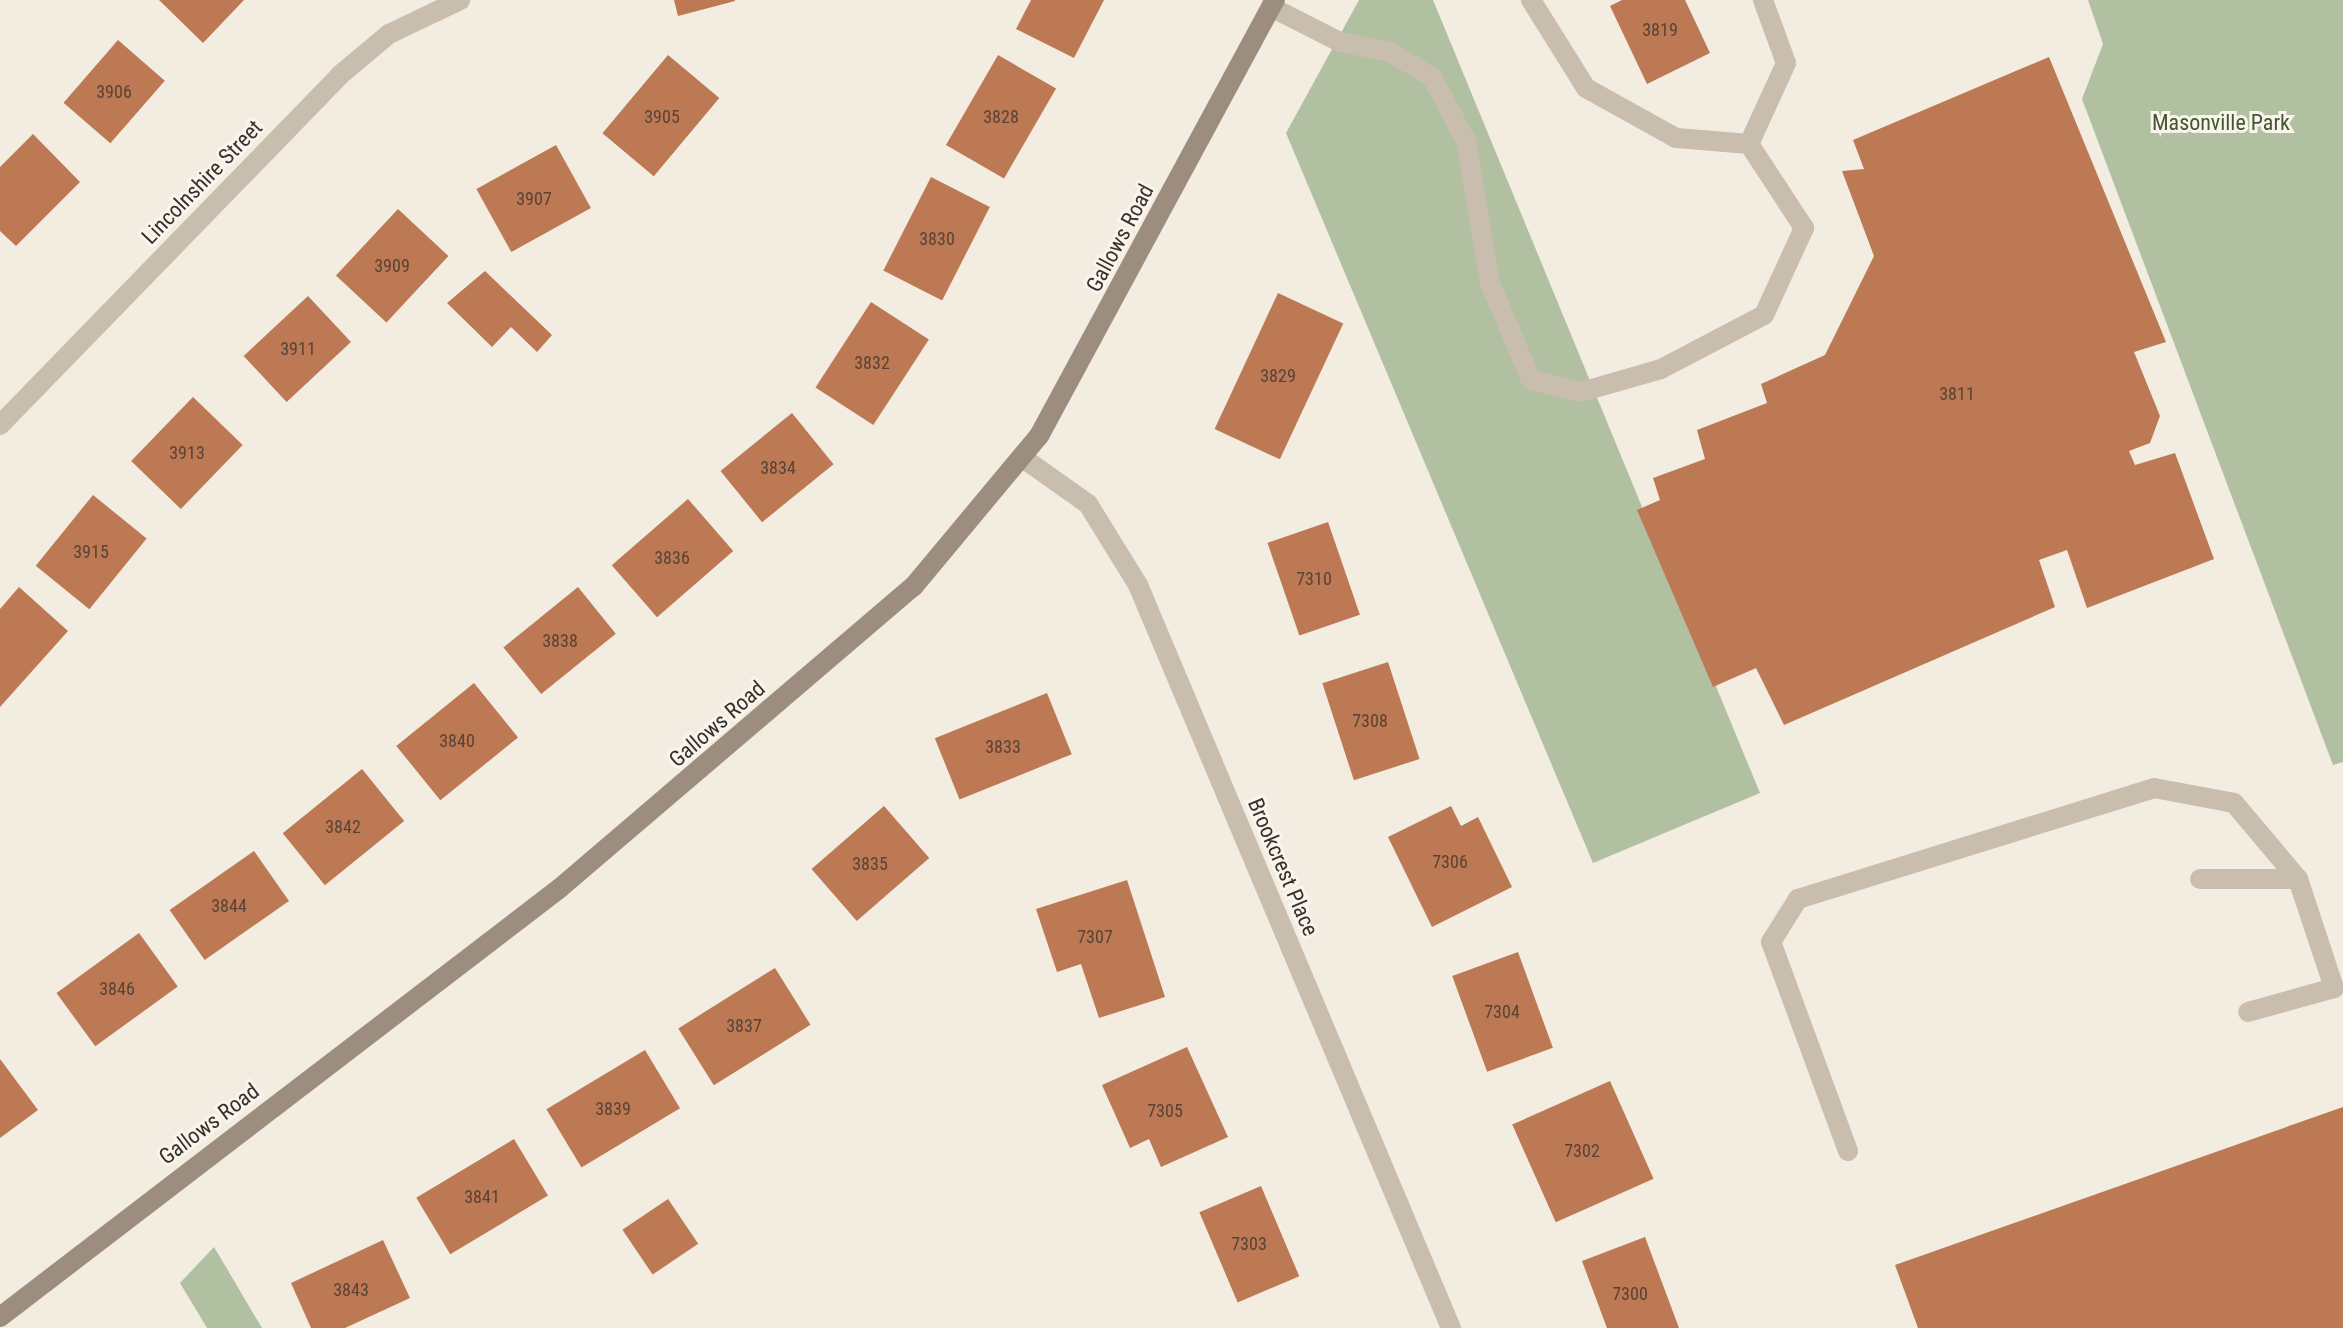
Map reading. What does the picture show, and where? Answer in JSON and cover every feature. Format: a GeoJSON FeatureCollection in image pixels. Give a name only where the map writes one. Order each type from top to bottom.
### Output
{"type":"FeatureCollection","features":[{"type":"Feature","properties":{"kind":"main road","name":"Gallows Road"},"geometry":{"type":"LineString","coordinates":[[0,1317],[684,784],[913,587],[1023,458],[1273,4]]}},
{"type":"Feature","properties":{"kind":"street","name":"Lincolnshire Street"},"geometry":{"type":"LineString","coordinates":[[0,425],[340,75],[389,34],[460,0]]}},
{"type":"Feature","properties":{"kind":"street"},"geometry":{"type":"LineString","coordinates":[[1531,0],[1561,57],[1586,88],[1621,112],[1676,138],[1749,144]]}},
{"type":"Feature","properties":{"kind":"street"},"geometry":{"type":"LineString","coordinates":[[1749,144],[1786,63],[1763,0]]}},
{"type":"Feature","properties":{"kind":"street"},"geometry":{"type":"LineString","coordinates":[[1273,4],[1340,42],[1390,52],[1432,77],[1466,141],[1490,283],[1531,380],[1581,392],[1672,364],[1764,315],[1804,228],[1749,144]]}},
{"type":"Feature","properties":{"kind":"street","name":"Brookcrest Place"},"geometry":{"type":"LineString","coordinates":[[1023,458],[1088,504],[1138,585],[1451,1328]]}},
{"type":"Feature","properties":{"kind":"street"},"geometry":{"type":"LineString","coordinates":[[1848,1151],[1771,942],[1798,899],[2154,788],[2234,803],[2298,879],[2334,988],[2248,1012]]}},
{"type":"Feature","properties":{"kind":"street"},"geometry":{"type":"LineString","coordinates":[[2200,879],[2298,879]]}},
{"type":"Feature","properties":{"kind":"green space"},"geometry":{"type":"Polygon","coordinates":[[[1359,0],[1433,0],[1760,793],[1593,863],[1286,133],[1359,0]]]}},
{"type":"Feature","properties":{"kind":"green space","name":"Masonville Park"},"geometry":{"type":"Polygon","coordinates":[[[2088,0],[2343,0],[2343,762],[2333,765],[2082,99],[2103,44],[2088,0]]]}},
{"type":"Feature","properties":{"kind":"green space"},"geometry":{"type":"Polygon","coordinates":[[[214,1247],[262,1328],[207,1328],[180,1283],[214,1247]]]}},
{"type":"Feature","properties":{"kind":"building"},"geometry":{"type":"Polygon","coordinates":[[[159,0],[244,0],[203,43],[159,0]]]}},
{"type":"Feature","properties":{"kind":"building"},"geometry":{"type":"Polygon","coordinates":[[[674,0],[735,0],[735,1],[678,16],[674,0]]]}},
{"type":"Feature","properties":{"kind":"building"},"geometry":{"type":"Polygon","coordinates":[[[1031,0],[1104,0],[1074,58],[1016,29],[1031,0]]]}},
{"type":"Feature","properties":{"kind":"building"},"geometry":{"type":"Polygon","coordinates":[[[1622,0],[1685,0],[1710,53],[1647,84],[1610,6],[1622,0]]]}},
{"type":"Feature","properties":{"kind":"building"},"geometry":{"type":"Polygon","coordinates":[[[118,40],[165,81],[110,143],[64,103],[118,40]]]}},
{"type":"Feature","properties":{"kind":"building"},"geometry":{"type":"Polygon","coordinates":[[[668,55],[719,98],[654,176],[602,133],[668,55]]]}},
{"type":"Feature","properties":{"kind":"building"},"geometry":{"type":"Polygon","coordinates":[[[998,55],[1056,88],[1004,179],[946,145],[998,55]]]}},
{"type":"Feature","properties":{"kind":"building"},"geometry":{"type":"Polygon","coordinates":[[[2049,57],[2166,342],[2134,352],[2160,416],[2150,443],[2129,451],[2135,465],[2175,453],[2214,559],[2087,608],[2067,550],[2039,560],[2055,607],[1784,725],[1756,668],[1713,687],[1637,510],[1660,500],[1653,478],[1705,459],[1697,430],[1767,403],[1761,384],[1825,355],[1874,256],[1842,171],[1864,169],[1853,140],[2049,57]]]}},
{"type":"Feature","properties":{"kind":"building"},"geometry":{"type":"Polygon","coordinates":[[[33,134],[80,182],[16,246],[0,231],[0,167],[33,134]]]}},
{"type":"Feature","properties":{"kind":"building"},"geometry":{"type":"Polygon","coordinates":[[[556,145],[591,208],[511,252],[476,189],[556,145]]]}},
{"type":"Feature","properties":{"kind":"building"},"geometry":{"type":"Polygon","coordinates":[[[931,177],[990,207],[942,301],[883,271],[931,177]]]}},
{"type":"Feature","properties":{"kind":"building"},"geometry":{"type":"Polygon","coordinates":[[[398,209],[448,256],[386,323],[336,276],[398,209]]]}},
{"type":"Feature","properties":{"kind":"building"},"geometry":{"type":"Polygon","coordinates":[[[485,271],[552,335],[537,352],[511,327],[492,347],[447,303],[485,271]]]}},
{"type":"Feature","properties":{"kind":"building"},"geometry":{"type":"Polygon","coordinates":[[[1278,293],[1343,323],[1280,459],[1215,429],[1278,293]]]}},
{"type":"Feature","properties":{"kind":"building"},"geometry":{"type":"Polygon","coordinates":[[[308,296],[351,342],[287,402],[244,356],[308,296]]]}},
{"type":"Feature","properties":{"kind":"building"},"geometry":{"type":"Polygon","coordinates":[[[871,302],[929,340],[873,425],[815,388],[871,302]]]}},
{"type":"Feature","properties":{"kind":"building"},"geometry":{"type":"Polygon","coordinates":[[[193,397],[243,445],[181,509],[131,461],[193,397]]]}},
{"type":"Feature","properties":{"kind":"building"},"geometry":{"type":"Polygon","coordinates":[[[792,413],[834,464],[762,522],[721,471],[792,413]]]}},
{"type":"Feature","properties":{"kind":"building"},"geometry":{"type":"Polygon","coordinates":[[[93,495],[147,538],[89,609],[36,566],[93,495]]]}},
{"type":"Feature","properties":{"kind":"building"},"geometry":{"type":"Polygon","coordinates":[[[688,499],[733,551],[657,617],[612,565],[688,499]]]}},
{"type":"Feature","properties":{"kind":"building"},"geometry":{"type":"Polygon","coordinates":[[[1328,522],[1360,615],[1299,635],[1267,543],[1328,522]]]}},
{"type":"Feature","properties":{"kind":"building"},"geometry":{"type":"Polygon","coordinates":[[[19,587],[68,631],[0,707],[0,609],[19,587]]]}},
{"type":"Feature","properties":{"kind":"building"},"geometry":{"type":"Polygon","coordinates":[[[578,587],[616,634],[541,694],[503,647],[578,587]]]}},
{"type":"Feature","properties":{"kind":"building"},"geometry":{"type":"Polygon","coordinates":[[[1388,662],[1420,759],[1354,780],[1322,683],[1388,662]]]}},
{"type":"Feature","properties":{"kind":"building"},"geometry":{"type":"Polygon","coordinates":[[[474,683],[518,737],[440,800],[396,746],[474,683]]]}},
{"type":"Feature","properties":{"kind":"building"},"geometry":{"type":"Polygon","coordinates":[[[1047,693],[1072,754],[960,800],[935,738],[1047,693]]]}},
{"type":"Feature","properties":{"kind":"building"},"geometry":{"type":"Polygon","coordinates":[[[362,769],[404,821],[325,885],[283,833],[362,769]]]}},
{"type":"Feature","properties":{"kind":"building"},"geometry":{"type":"Polygon","coordinates":[[[884,806],[929,858],[857,921],[812,869],[884,806]]]}},
{"type":"Feature","properties":{"kind":"building"},"geometry":{"type":"Polygon","coordinates":[[[1451,806],[1461,826],[1478,817],[1512,887],[1432,927],[1388,837],[1451,806]]]}},
{"type":"Feature","properties":{"kind":"building"},"geometry":{"type":"Polygon","coordinates":[[[254,851],[289,901],[205,960],[170,910],[254,851]]]}},
{"type":"Feature","properties":{"kind":"building"},"geometry":{"type":"Polygon","coordinates":[[[1127,880],[1165,997],[1099,1018],[1081,964],[1057,972],[1036,909],[1127,880]]]}},
{"type":"Feature","properties":{"kind":"building"},"geometry":{"type":"Polygon","coordinates":[[[139,933],[178,986],[95,1046],[56,993],[139,933]]]}},
{"type":"Feature","properties":{"kind":"building"},"geometry":{"type":"Polygon","coordinates":[[[1518,952],[1553,1048],[1487,1072],[1452,976],[1518,952]]]}},
{"type":"Feature","properties":{"kind":"building"},"geometry":{"type":"Polygon","coordinates":[[[775,968],[811,1025],[714,1085],[678,1028],[775,968]]]}},
{"type":"Feature","properties":{"kind":"building"},"geometry":{"type":"Polygon","coordinates":[[[1187,1047],[1228,1137],[1161,1167],[1149,1139],[1130,1148],[1102,1085],[1187,1047]]]}},
{"type":"Feature","properties":{"kind":"building"},"geometry":{"type":"Polygon","coordinates":[[[645,1050],[680,1108],[581,1168],[546,1109],[645,1050]]]}},
{"type":"Feature","properties":{"kind":"building"},"geometry":{"type":"Polygon","coordinates":[[[0,1059],[38,1110],[0,1138],[0,1059]]]}},
{"type":"Feature","properties":{"kind":"building"},"geometry":{"type":"Polygon","coordinates":[[[1610,1081],[1654,1179],[1556,1222],[1512,1125],[1610,1081]]]}},
{"type":"Feature","properties":{"kind":"building"},"geometry":{"type":"Polygon","coordinates":[[[2343,1107],[2343,1328],[1918,1328],[1895,1265],[2343,1107]]]}},
{"type":"Feature","properties":{"kind":"building"},"geometry":{"type":"Polygon","coordinates":[[[514,1139],[548,1196],[450,1254],[416,1198],[514,1139]]]}},
{"type":"Feature","properties":{"kind":"building"},"geometry":{"type":"Polygon","coordinates":[[[1261,1186],[1299,1276],[1238,1302],[1199,1212],[1261,1186]]]}},
{"type":"Feature","properties":{"kind":"building"},"geometry":{"type":"Polygon","coordinates":[[[668,1199],[698,1244],[653,1275],[622,1230],[668,1199]]]}},
{"type":"Feature","properties":{"kind":"building"},"geometry":{"type":"Polygon","coordinates":[[[1645,1237],[1679,1328],[1607,1328],[1582,1261],[1645,1237]]]}},
{"type":"Feature","properties":{"kind":"building"},"geometry":{"type":"Polygon","coordinates":[[[383,1240],[410,1298],[345,1328],[311,1328],[291,1283],[383,1240]]]}}]}
